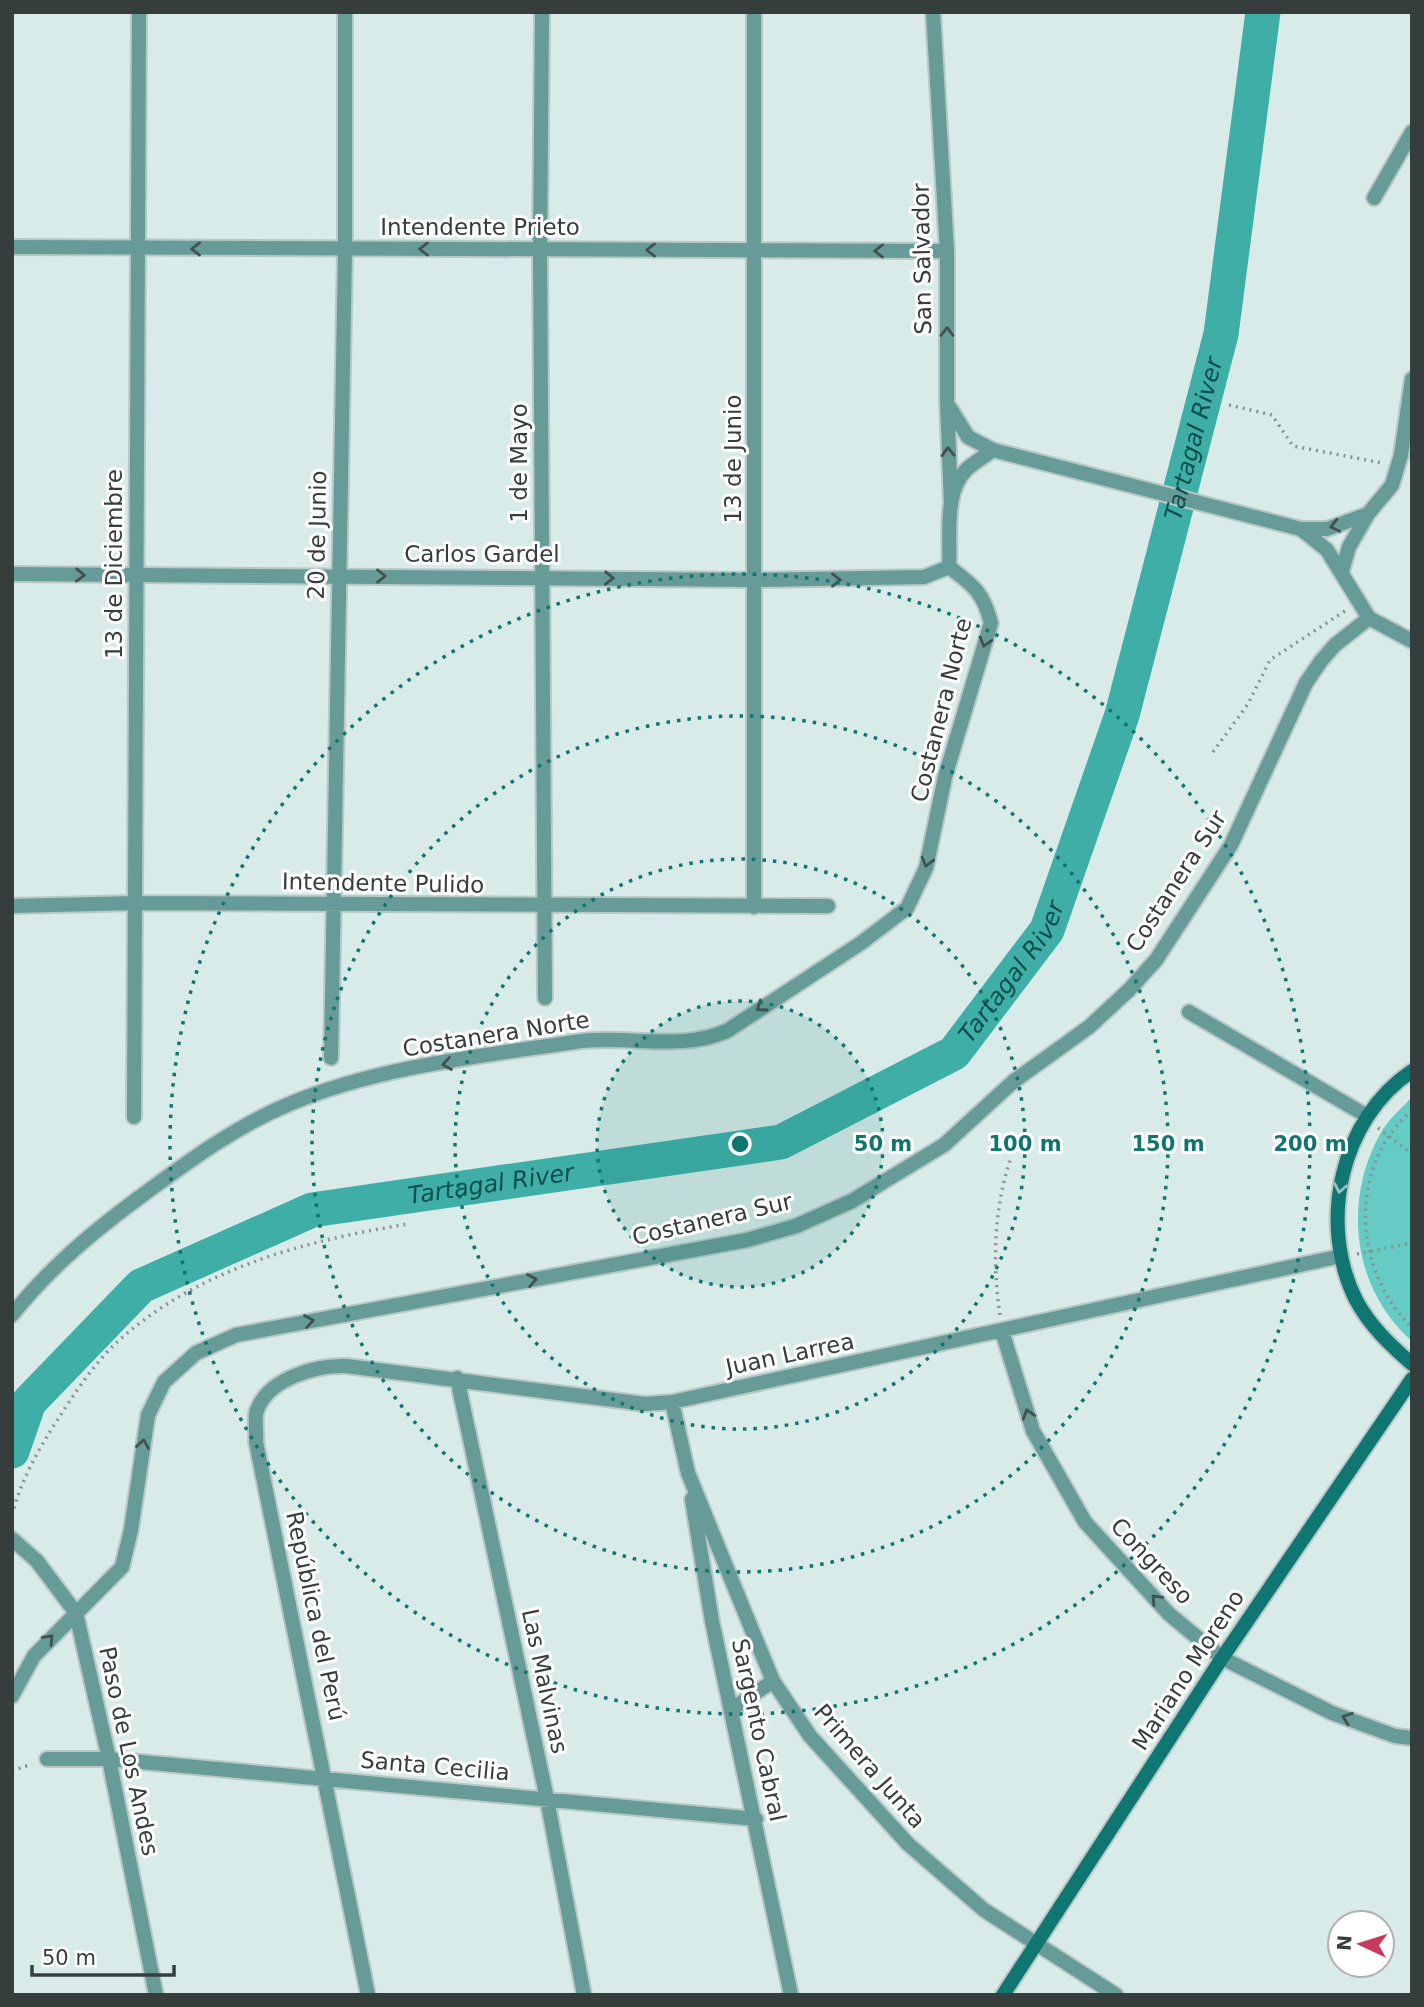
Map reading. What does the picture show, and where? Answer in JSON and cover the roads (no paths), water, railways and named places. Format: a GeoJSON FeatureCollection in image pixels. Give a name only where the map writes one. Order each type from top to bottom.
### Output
{"type":"FeatureCollection","features":[{"type":"Feature","properties":{"kind":"main road"},"geometry":{"type":"LineString","coordinates":[[1412,1071],[1398,1080],[1367,1116],[1346,1159],[1337,1207],[1341,1256],[1356,1300],[1382,1339],[1412,1364]]}},
{"type":"Feature","properties":{"kind":"main road","name":"Mariano Moreno"},"geometry":{"type":"LineString","coordinates":[[1005,1993],[1222,1658],[1412,1379]]}},
{"type":"Feature","properties":{"kind":"street","name":"13 de Diciembre"},"geometry":{"type":"LineString","coordinates":[[134,1117],[139,12]]}},
{"type":"Feature","properties":{"kind":"street","name":"20 de Junio"},"geometry":{"type":"LineString","coordinates":[[331,1058],[345,249],[345,12]]}},
{"type":"Feature","properties":{"kind":"street","name":"1 de Mayo"},"geometry":{"type":"LineString","coordinates":[[542,12],[540,250],[545,998]]}},
{"type":"Feature","properties":{"kind":"street","name":"13 de Junio"},"geometry":{"type":"LineString","coordinates":[[754,12],[754,907]]}},
{"type":"Feature","properties":{"kind":"street","name":"San Salvador"},"geometry":{"type":"LineString","coordinates":[[933,12],[947,251],[947,400],[951,505]]}},
{"type":"Feature","properties":{"kind":"street"},"geometry":{"type":"LineString","coordinates":[[1374,198],[1412,132]]}},
{"type":"Feature","properties":{"kind":"street","name":"Intendente Prieto"},"geometry":{"type":"LineString","coordinates":[[12,247],[947,251]]}},
{"type":"Feature","properties":{"kind":"street"},"geometry":{"type":"LineString","coordinates":[[1342,571],[1349,547],[1368,514],[1392,485],[1412,379]]}},
{"type":"Feature","properties":{"kind":"street"},"geometry":{"type":"LineString","coordinates":[[947,400],[957,423],[968,437],[993,450],[1301,528],[1327,529],[1368,514]]}},
{"type":"Feature","properties":{"kind":"street"},"geometry":{"type":"LineString","coordinates":[[949,568],[951,505],[956,483],[965,470],[993,450]]}},
{"type":"Feature","properties":{"kind":"street"},"geometry":{"type":"LineString","coordinates":[[1301,528],[1327,550],[1369,618],[1412,641]]}},
{"type":"Feature","properties":{"kind":"street","name":"Carlos Gardel"},"geometry":{"type":"LineString","coordinates":[[12,574],[542,576],[755,580],[913,578],[949,568]]}},
{"type":"Feature","properties":{"kind":"street","name":"Costanera Norte"},"geometry":{"type":"LineString","coordinates":[[12,1315],[40,1279],[97,1228],[236,1130],[287,1105],[390,1074],[541,1047],[582,1041],[705,1041],[726,1031],[861,943],[907,908],[926,868],[945,778],[990,623],[985,600],[974,586],[949,568]]}},
{"type":"Feature","properties":{"kind":"street","name":"Costanera Sur"},"geometry":{"type":"LineString","coordinates":[[12,1696],[34,1656],[122,1567],[131,1530],[148,1415],[164,1382],[196,1353],[236,1335],[747,1240],[796,1226],[852,1201],[944,1145],[1014,1081],[1089,1027],[1156,960],[1231,845],[1306,683],[1335,645],[1369,618]]}},
{"type":"Feature","properties":{"kind":"street","name":"Intendente Pulido"},"geometry":{"type":"LineString","coordinates":[[12,906],[136,903],[545,907],[828,906]]}},
{"type":"Feature","properties":{"kind":"street"},"geometry":{"type":"LineString","coordinates":[[1189,1012],[1367,1116]]}},
{"type":"Feature","properties":{"kind":"street","name":"Juan Larrea"},"geometry":{"type":"LineString","coordinates":[[257,1410],[272,1390],[300,1374],[326,1366],[457,1378],[645,1404],[672,1402],[1341,1256]]}},
{"type":"Feature","properties":{"kind":"street","name":"Congreso"},"geometry":{"type":"LineString","coordinates":[[1002,1331],[1034,1431],[1085,1522],[1169,1614],[1222,1658],[1332,1713],[1395,1736],[1412,1738]]}},
{"type":"Feature","properties":{"kind":"street","name":"Las Malvinas"},"geometry":{"type":"LineString","coordinates":[[457,1378],[547,1800],[584,1995]]}},
{"type":"Feature","properties":{"kind":"street","name":"Primera Junta"},"geometry":{"type":"LineString","coordinates":[[672,1402],[688,1473],[773,1681],[810,1736],[908,1844],[985,1910],[1036,1946],[1116,1995]]}},
{"type":"Feature","properties":{"kind":"street","name":"República del Perú"},"geometry":{"type":"LineString","coordinates":[[257,1410],[257,1442],[327,1779],[368,1995]]}},
{"type":"Feature","properties":{"kind":"street","name":"Sargento Cabral"},"geometry":{"type":"LineString","coordinates":[[688,1473],[712,1621],[756,1819],[791,1995]]}},
{"type":"Feature","properties":{"kind":"street","name":"Paso de Los Andes"},"geometry":{"type":"LineString","coordinates":[[12,1539],[37,1561],[76,1613],[109,1759],[156,1995]]}},
{"type":"Feature","properties":{"kind":"street"},"geometry":{"type":"LineString","coordinates":[[732,1709],[773,1681]]}},
{"type":"Feature","properties":{"kind":"street","name":"Santa Cecilia"},"geometry":{"type":"LineString","coordinates":[[47,1759],[109,1759],[756,1819]]}},
{"type":"Feature","properties":{"kind":"waterway","name":"Tartagal River"},"geometry":{"type":"LineString","coordinates":[[12,1451],[29,1402],[141,1286],[312,1210],[781,1142],[954,1053],[1047,930],[1122,715],[1221,334],[1263,12]]}}]}
